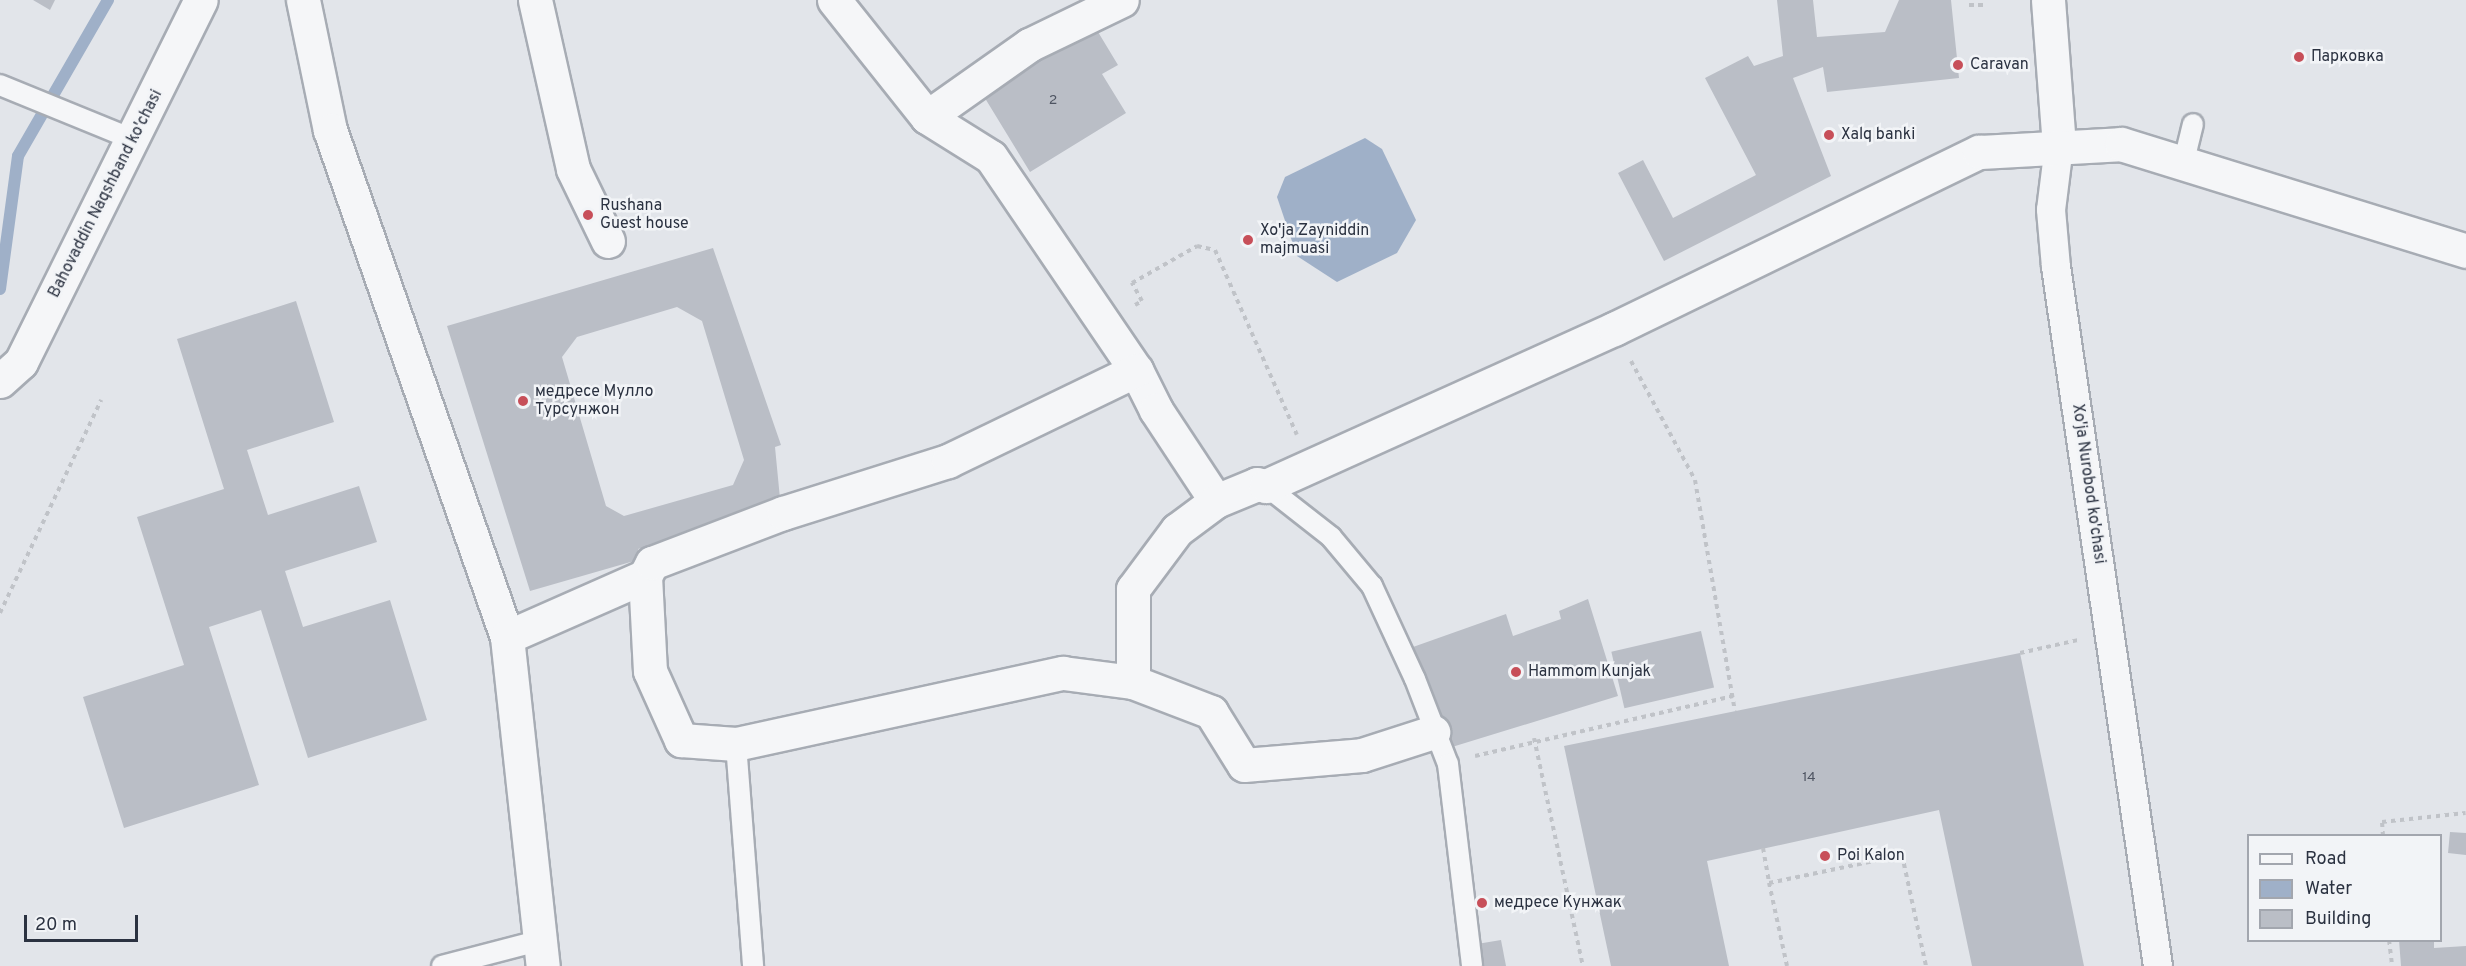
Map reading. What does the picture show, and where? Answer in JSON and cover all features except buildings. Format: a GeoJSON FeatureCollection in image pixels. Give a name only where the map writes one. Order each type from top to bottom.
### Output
{"type":"FeatureCollection","features":[{"type":"Feature","properties":{"kind":"street","name":"Bahovaddin Naqshband ko'chasi"},"geometry":{"type":"LineString","coordinates":[[7,365],[135,140],[201,0]]}},
{"type":"Feature","properties":{"kind":"street"},"geometry":{"type":"LineString","coordinates":[[303,0],[330,130],[507,637],[542,953]]}},
{"type":"Feature","properties":{"kind":"street"},"geometry":{"type":"LineString","coordinates":[[535,0],[573,169],[608,241]]}},
{"type":"Feature","properties":{"kind":"street"},"geometry":{"type":"LineString","coordinates":[[834,0],[927,117],[991,158],[1136,370],[1156,410],[1216,501]]}},
{"type":"Feature","properties":{"kind":"street"},"geometry":{"type":"LineString","coordinates":[[927,117],[1029,45],[1122,0]]}},
{"type":"Feature","properties":{"kind":"street","name":"Xo'ja Nurobod ko'chasi"},"geometry":{"type":"LineString","coordinates":[[2048,0],[2059,146],[2051,210],[2056,267],[2158,966]]}},
{"type":"Feature","properties":{"kind":"street"},"geometry":{"type":"LineString","coordinates":[[1132,682],[1133,589],[1177,530],[1216,501],[1257,484],[1266,486],[1614,329],[1979,152],[2121,144],[2466,251]]}},
{"type":"Feature","properties":{"kind":"street"},"geometry":{"type":"LineString","coordinates":[[1136,370],[948,461],[783,513],[652,563],[645,576],[650,670],[681,740],[736,744],[1063,674],[1132,682],[1211,712],[1244,765],[1362,755],[1433,732]]}},
{"type":"Feature","properties":{"kind":"street"},"geometry":{"type":"LineString","coordinates":[[507,637],[645,576]]}},
{"type":"Feature","properties":{"kind":"lane"},"geometry":{"type":"LineString","coordinates":[[0,86],[135,140]]}},
{"type":"Feature","properties":{"kind":"lane"},"geometry":{"type":"LineString","coordinates":[[2183,165],[2193,124]]}},
{"type":"Feature","properties":{"kind":"lane"},"geometry":{"type":"LineString","coordinates":[[1266,486],[1331,537],[1372,586],[1448,764],[1472,966]]}},
{"type":"Feature","properties":{"kind":"lane"},"geometry":{"type":"LineString","coordinates":[[736,744],[753,966]]}},
{"type":"Feature","properties":{"kind":"lane"},"geometry":{"type":"LineString","coordinates":[[442,966],[542,953]]}},
{"type":"Feature","properties":{"kind":"path"},"geometry":{"type":"LineString","coordinates":[[1969,5],[1984,5]]}},
{"type":"Feature","properties":{"kind":"path"},"geometry":{"type":"LineString","coordinates":[[1104,324],[1142,301],[1132,284],[1197,246],[1215,250],[1311,465]]}},
{"type":"Feature","properties":{"kind":"path"},"geometry":{"type":"LineString","coordinates":[[1614,329],[1695,480],[1735,711]]}},
{"type":"Feature","properties":{"kind":"path"},"geometry":{"type":"LineString","coordinates":[[0,613],[101,400]]}},
{"type":"Feature","properties":{"kind":"path"},"geometry":{"type":"LineString","coordinates":[[2020,653],[2110,633]]}},
{"type":"Feature","properties":{"kind":"path"},"geometry":{"type":"LineString","coordinates":[[1448,764],[1534,738],[1733,696]]}},
{"type":"Feature","properties":{"kind":"path"},"geometry":{"type":"LineString","coordinates":[[1534,738],[1583,966]]}},
{"type":"Feature","properties":{"kind":"path"},"geometry":{"type":"LineString","coordinates":[[2383,834],[2382,822],[2466,813]]}},
{"type":"Feature","properties":{"kind":"path"},"geometry":{"type":"LineString","coordinates":[[1763,848],[1787,966]]}},
{"type":"Feature","properties":{"kind":"path"},"geometry":{"type":"LineString","coordinates":[[1769,883],[1902,855],[1926,966]]}},
{"type":"Feature","properties":{"kind":"path"},"geometry":{"type":"LineString","coordinates":[[2389,942],[2392,966]]}},
{"type":"Feature","properties":{"kind":"water"},"geometry":{"type":"Polygon","coordinates":[[[1365,138],[1382,149],[1416,220],[1397,253],[1337,282],[1297,256],[1277,197],[1285,177],[1365,138]]]}},
{"type":"Feature","properties":{"kind":"waterway"},"geometry":{"type":"LineString","coordinates":[[0,289],[18,156],[108,0]]}},
{"type":"Feature","properties":{"kind":"place","name":"Парковка"},"geometry":{"type":"Point","coordinates":[2299,57]}},
{"type":"Feature","properties":{"kind":"place","name":"Caravan"},"geometry":{"type":"Point","coordinates":[1958,65]}},
{"type":"Feature","properties":{"kind":"place","name":"Xalq banki"},"geometry":{"type":"Point","coordinates":[1829,135]}},
{"type":"Feature","properties":{"kind":"place","name":"Rushana Guest house"},"geometry":{"type":"Point","coordinates":[588,215]}},
{"type":"Feature","properties":{"kind":"place","name":"Xo'ja Zayniddin majmuasi"},"geometry":{"type":"Point","coordinates":[1248,240]}},
{"type":"Feature","properties":{"kind":"place","name":"медресе Мулло Турсунжон"},"geometry":{"type":"Point","coordinates":[523,401]}},
{"type":"Feature","properties":{"kind":"place","name":"Hammom Kunjak"},"geometry":{"type":"Point","coordinates":[1516,672]}},
{"type":"Feature","properties":{"kind":"place","name":"Poi Kalon"},"geometry":{"type":"Point","coordinates":[1825,856]}},
{"type":"Feature","properties":{"kind":"place","name":"медресе Кунжак"},"geometry":{"type":"Point","coordinates":[1482,903]}}]}
